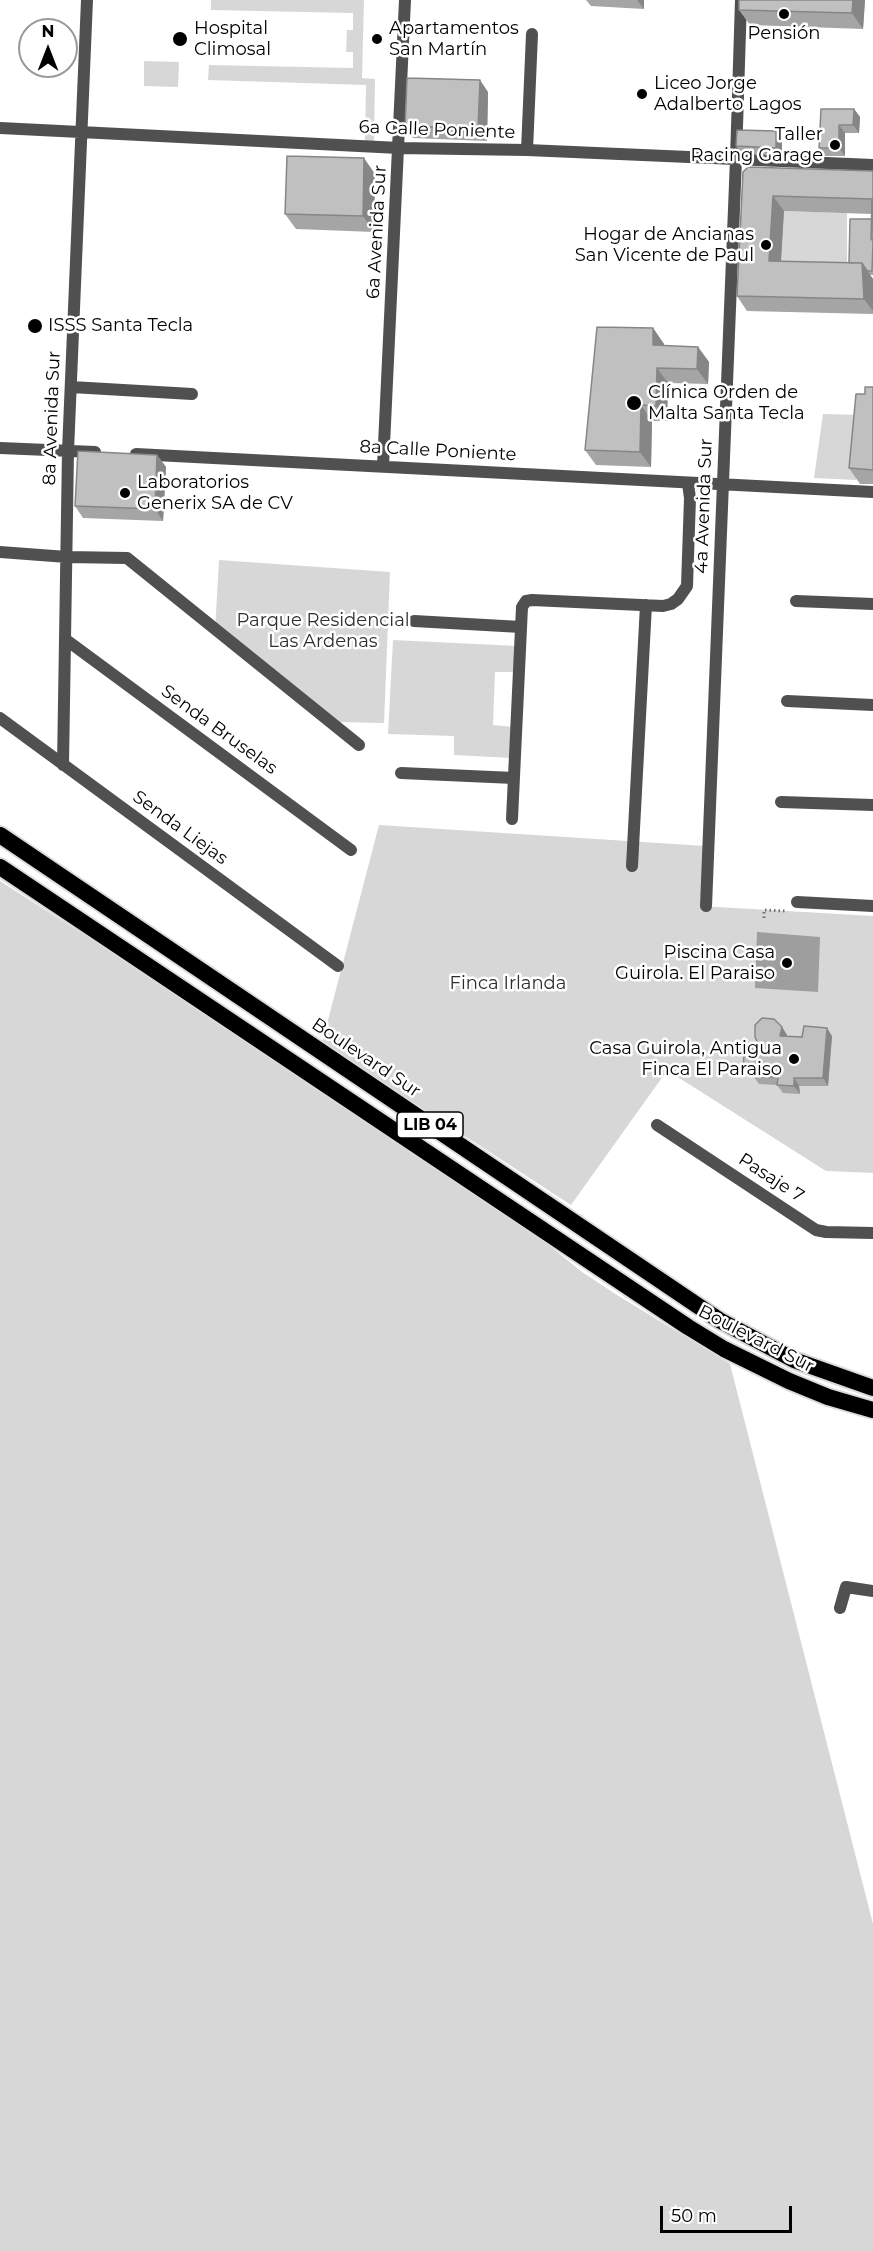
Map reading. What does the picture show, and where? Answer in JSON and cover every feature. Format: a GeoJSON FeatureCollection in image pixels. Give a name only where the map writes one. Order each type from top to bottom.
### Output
{"type":"FeatureCollection","features":[{"type":"Feature","properties":{"kind":"highway","name":"Boulevard Sur"},"geometry":{"type":"LineString","coordinates":[[0,835],[719,1320],[794,1360],[873,1388]]}},
{"type":"Feature","properties":{"kind":"highway","name":"Boulevard Sur"},"geometry":{"type":"LineString","coordinates":[[0,867],[688,1328],[740,1358],[789,1380],[828,1397],[873,1410]]}},
{"type":"Feature","properties":{"kind":"street","name":"8a Avenida Sur"},"geometry":{"type":"LineString","coordinates":[[63,765],[68,451],[87,0]]}},
{"type":"Feature","properties":{"kind":"street","name":"6a Avenida Sur"},"geometry":{"type":"LineString","coordinates":[[384,466],[405,0]]}},
{"type":"Feature","properties":{"kind":"street","name":"4a Avenida Sur"},"geometry":{"type":"LineString","coordinates":[[705,906],[741,0]]}},
{"type":"Feature","properties":{"kind":"street"},"geometry":{"type":"LineString","coordinates":[[527,150],[532,34]]}},
{"type":"Feature","properties":{"kind":"street","name":"6a Calle Poniente"},"geometry":{"type":"LineString","coordinates":[[0,128],[399,148],[527,150],[873,165]]}},
{"type":"Feature","properties":{"kind":"street"},"geometry":{"type":"LineString","coordinates":[[71,387],[192,394]]}},
{"type":"Feature","properties":{"kind":"street"},"geometry":{"type":"LineString","coordinates":[[0,448],[103,453]]}},
{"type":"Feature","properties":{"kind":"street","name":"8a Calle Poniente"},"geometry":{"type":"LineString","coordinates":[[126,454],[873,492]]}},
{"type":"Feature","properties":{"kind":"street"},"geometry":{"type":"LineString","coordinates":[[512,819],[522,607],[526,601],[532,600],[671,604],[683,594],[687,586],[690,498],[688,484]]}},
{"type":"Feature","properties":{"kind":"street"},"geometry":{"type":"LineString","coordinates":[[0,552],[67,557],[127,558],[359,745]]}},
{"type":"Feature","properties":{"kind":"street"},"geometry":{"type":"LineString","coordinates":[[796,601],[873,604]]}},
{"type":"Feature","properties":{"kind":"street"},"geometry":{"type":"LineString","coordinates":[[632,866],[646,605]]}},
{"type":"Feature","properties":{"kind":"street"},"geometry":{"type":"LineString","coordinates":[[414,621],[521,627]]}},
{"type":"Feature","properties":{"kind":"street","name":"Senda Bruselas"},"geometry":{"type":"LineString","coordinates":[[65,639],[351,850]]}},
{"type":"Feature","properties":{"kind":"street"},"geometry":{"type":"LineString","coordinates":[[788,701],[873,705]]}},
{"type":"Feature","properties":{"kind":"street","name":"Senda Liejas"},"geometry":{"type":"LineString","coordinates":[[0,718],[338,966]]}},
{"type":"Feature","properties":{"kind":"street"},"geometry":{"type":"LineString","coordinates":[[401,773],[514,777]]}},
{"type":"Feature","properties":{"kind":"street"},"geometry":{"type":"LineString","coordinates":[[782,802],[873,805]]}},
{"type":"Feature","properties":{"kind":"street"},"geometry":{"type":"LineString","coordinates":[[797,902],[873,906]]}},
{"type":"Feature","properties":{"kind":"street","name":"Pasaje 7"},"geometry":{"type":"LineString","coordinates":[[657,1125],[816,1230],[873,1233]]}},
{"type":"Feature","properties":{"kind":"street"},"geometry":{"type":"LineString","coordinates":[[840,1608],[846,1587],[873,1591]]}},
{"type":"Feature","properties":{"kind":"green space"},"geometry":{"type":"Polygon","coordinates":[[[211,0],[364,0],[362,78],[375,79],[374,141],[365,141],[366,85],[208,80],[209,65],[353,68],[353,52],[346,52],[347,30],[353,30],[353,13],[211,10],[211,0]]]}},
{"type":"Feature","properties":{"kind":"green space"},"geometry":{"type":"Polygon","coordinates":[[[144,61],[179,62],[178,87],[144,86],[144,61]]]}},
{"type":"Feature","properties":{"kind":"green space"},"geometry":{"type":"Polygon","coordinates":[[[784,211],[847,213],[847,279],[780,276],[784,211]]]}},
{"type":"Feature","properties":{"kind":"green space"},"geometry":{"type":"Polygon","coordinates":[[[823,414],[862,415],[856,480],[814,478],[823,414]]]}},
{"type":"Feature","properties":{"kind":"green space","name":"Parque Residencial Las Ardenas"},"geometry":{"type":"Polygon","coordinates":[[[219,560],[390,572],[384,723],[338,722],[215,631],[219,560]]]}},
{"type":"Feature","properties":{"kind":"green space"},"geometry":{"type":"Polygon","coordinates":[[[393,640],[518,646],[516,672],[495,672],[493,725],[513,727],[511,758],[454,755],[454,736],[388,734],[393,640]]]}},
{"type":"Feature","properties":{"kind":"green space","name":"Finca Irlanda"},"geometry":{"type":"Polygon","coordinates":[[[379,825],[705,846],[700,906],[873,916],[873,1173],[826,1171],[657,1064],[666,1072],[571,1205],[322,1043],[379,825]]]}},
{"type":"Feature","properties":{"kind":"green space"},"geometry":{"type":"Polygon","coordinates":[[[0,881],[252,1042],[510,1214],[582,1272],[730,1364],[873,1924],[873,2251],[0,2251],[0,881]]]}},
{"type":"Feature","properties":{"kind":"shaded area","name":"Piscina Casa Guirola. El Paraiso"},"geometry":{"type":"Polygon","coordinates":[[[757,932],[820,937],[818,992],[755,988],[757,932]]]}},
{"type":"Feature","properties":{"kind":"building"},"geometry":{"type":"Polygon","coordinates":[[[739,0],[853,0],[852,13],[739,10],[739,0]]]}},
{"type":"Feature","properties":{"kind":"building"},"geometry":{"type":"Polygon","coordinates":[[[407,78],[480,80],[478,129],[405,126],[407,78]]]}},
{"type":"Feature","properties":{"kind":"building"},"geometry":{"type":"Polygon","coordinates":[[[821,109],[854,109],[853,125],[839,125],[839,148],[819,148],[821,109]]]}},
{"type":"Feature","properties":{"kind":"building"},"geometry":{"type":"Polygon","coordinates":[[[737,130],[776,131],[776,148],[736,146],[737,130]]]}},
{"type":"Feature","properties":{"kind":"building"},"geometry":{"type":"Polygon","coordinates":[[[287,156],[364,158],[363,216],[285,214],[287,156]]]}},
{"type":"Feature","properties":{"kind":"building"},"geometry":{"type":"Polygon","coordinates":[[[748,167],[873,171],[873,239],[871,239],[872,199],[773,196],[769,261],[862,263],[864,299],[737,296],[743,172],[748,167]]]}},
{"type":"Feature","properties":{"kind":"building"},"geometry":{"type":"Polygon","coordinates":[[[850,219],[872,219],[872,271],[867,271],[862,263],[849,263],[850,219]]]}},
{"type":"Feature","properties":{"kind":"building","name":"Clínica Orden de Malta Santa Tecla"},"geometry":{"type":"Polygon","coordinates":[[[597,327],[653,328],[653,345],[698,347],[697,369],[657,368],[656,406],[641,405],[640,452],[585,450],[597,327]]]}},
{"type":"Feature","properties":{"kind":"building"},"geometry":{"type":"Polygon","coordinates":[[[865,387],[873,387],[873,470],[849,468],[856,394],[865,394],[865,387]]]}},
{"type":"Feature","properties":{"kind":"building","name":"Laboratorios Generix SA de CV"},"geometry":{"type":"Polygon","coordinates":[[[78,451],[157,455],[155,509],[75,506],[78,451]]]}},
{"type":"Feature","properties":{"kind":"building","name":"Casa Guirola, Antigua Finca El Paraiso"},"geometry":{"type":"Polygon","coordinates":[[[762,1018],[774,1019],[782,1027],[780,1036],[802,1037],[804,1026],[827,1028],[823,1078],[794,1078],[794,1086],[777,1085],[778,1077],[753,1076],[754,1065],[743,1066],[744,1056],[751,1056],[752,1045],[759,1046],[755,1037],[755,1025],[762,1018]]]}},
{"type":"Feature","properties":{"kind":"place","name":"Pensión"},"geometry":{"type":"Point","coordinates":[784,14]}},
{"type":"Feature","properties":{"kind":"place","name":"Hospital Climosal"},"geometry":{"type":"Point","coordinates":[180,39]}},
{"type":"Feature","properties":{"kind":"place","name":"Apartamentos San Martín"},"geometry":{"type":"Point","coordinates":[377,39]}},
{"type":"Feature","properties":{"kind":"place","name":"Liceo Jorge Adalberto Lagos"},"geometry":{"type":"Point","coordinates":[642,94]}},
{"type":"Feature","properties":{"kind":"place","name":"Taller Racing Garage"},"geometry":{"type":"Point","coordinates":[835,145]}},
{"type":"Feature","properties":{"kind":"place","name":"Hogar de Ancianas San Vicente de Paul"},"geometry":{"type":"Point","coordinates":[766,245]}},
{"type":"Feature","properties":{"kind":"place","name":"ISSS Santa Tecla"},"geometry":{"type":"Point","coordinates":[35,326]}},
{"type":"Feature","properties":{"kind":"place","name":"Clínica Orden de Malta Santa Tecla"},"geometry":{"type":"Point","coordinates":[634,403]}},
{"type":"Feature","properties":{"kind":"place","name":"Laboratorios Generix SA de CV"},"geometry":{"type":"Point","coordinates":[125,493]}},
{"type":"Feature","properties":{"kind":"place","name":"Piscina Casa Guirola. El Paraiso"},"geometry":{"type":"Point","coordinates":[787,963]}},
{"type":"Feature","properties":{"kind":"place","name":"Casa Guirola, Antigua Finca El Paraiso"},"geometry":{"type":"Point","coordinates":[794,1059]}}]}
